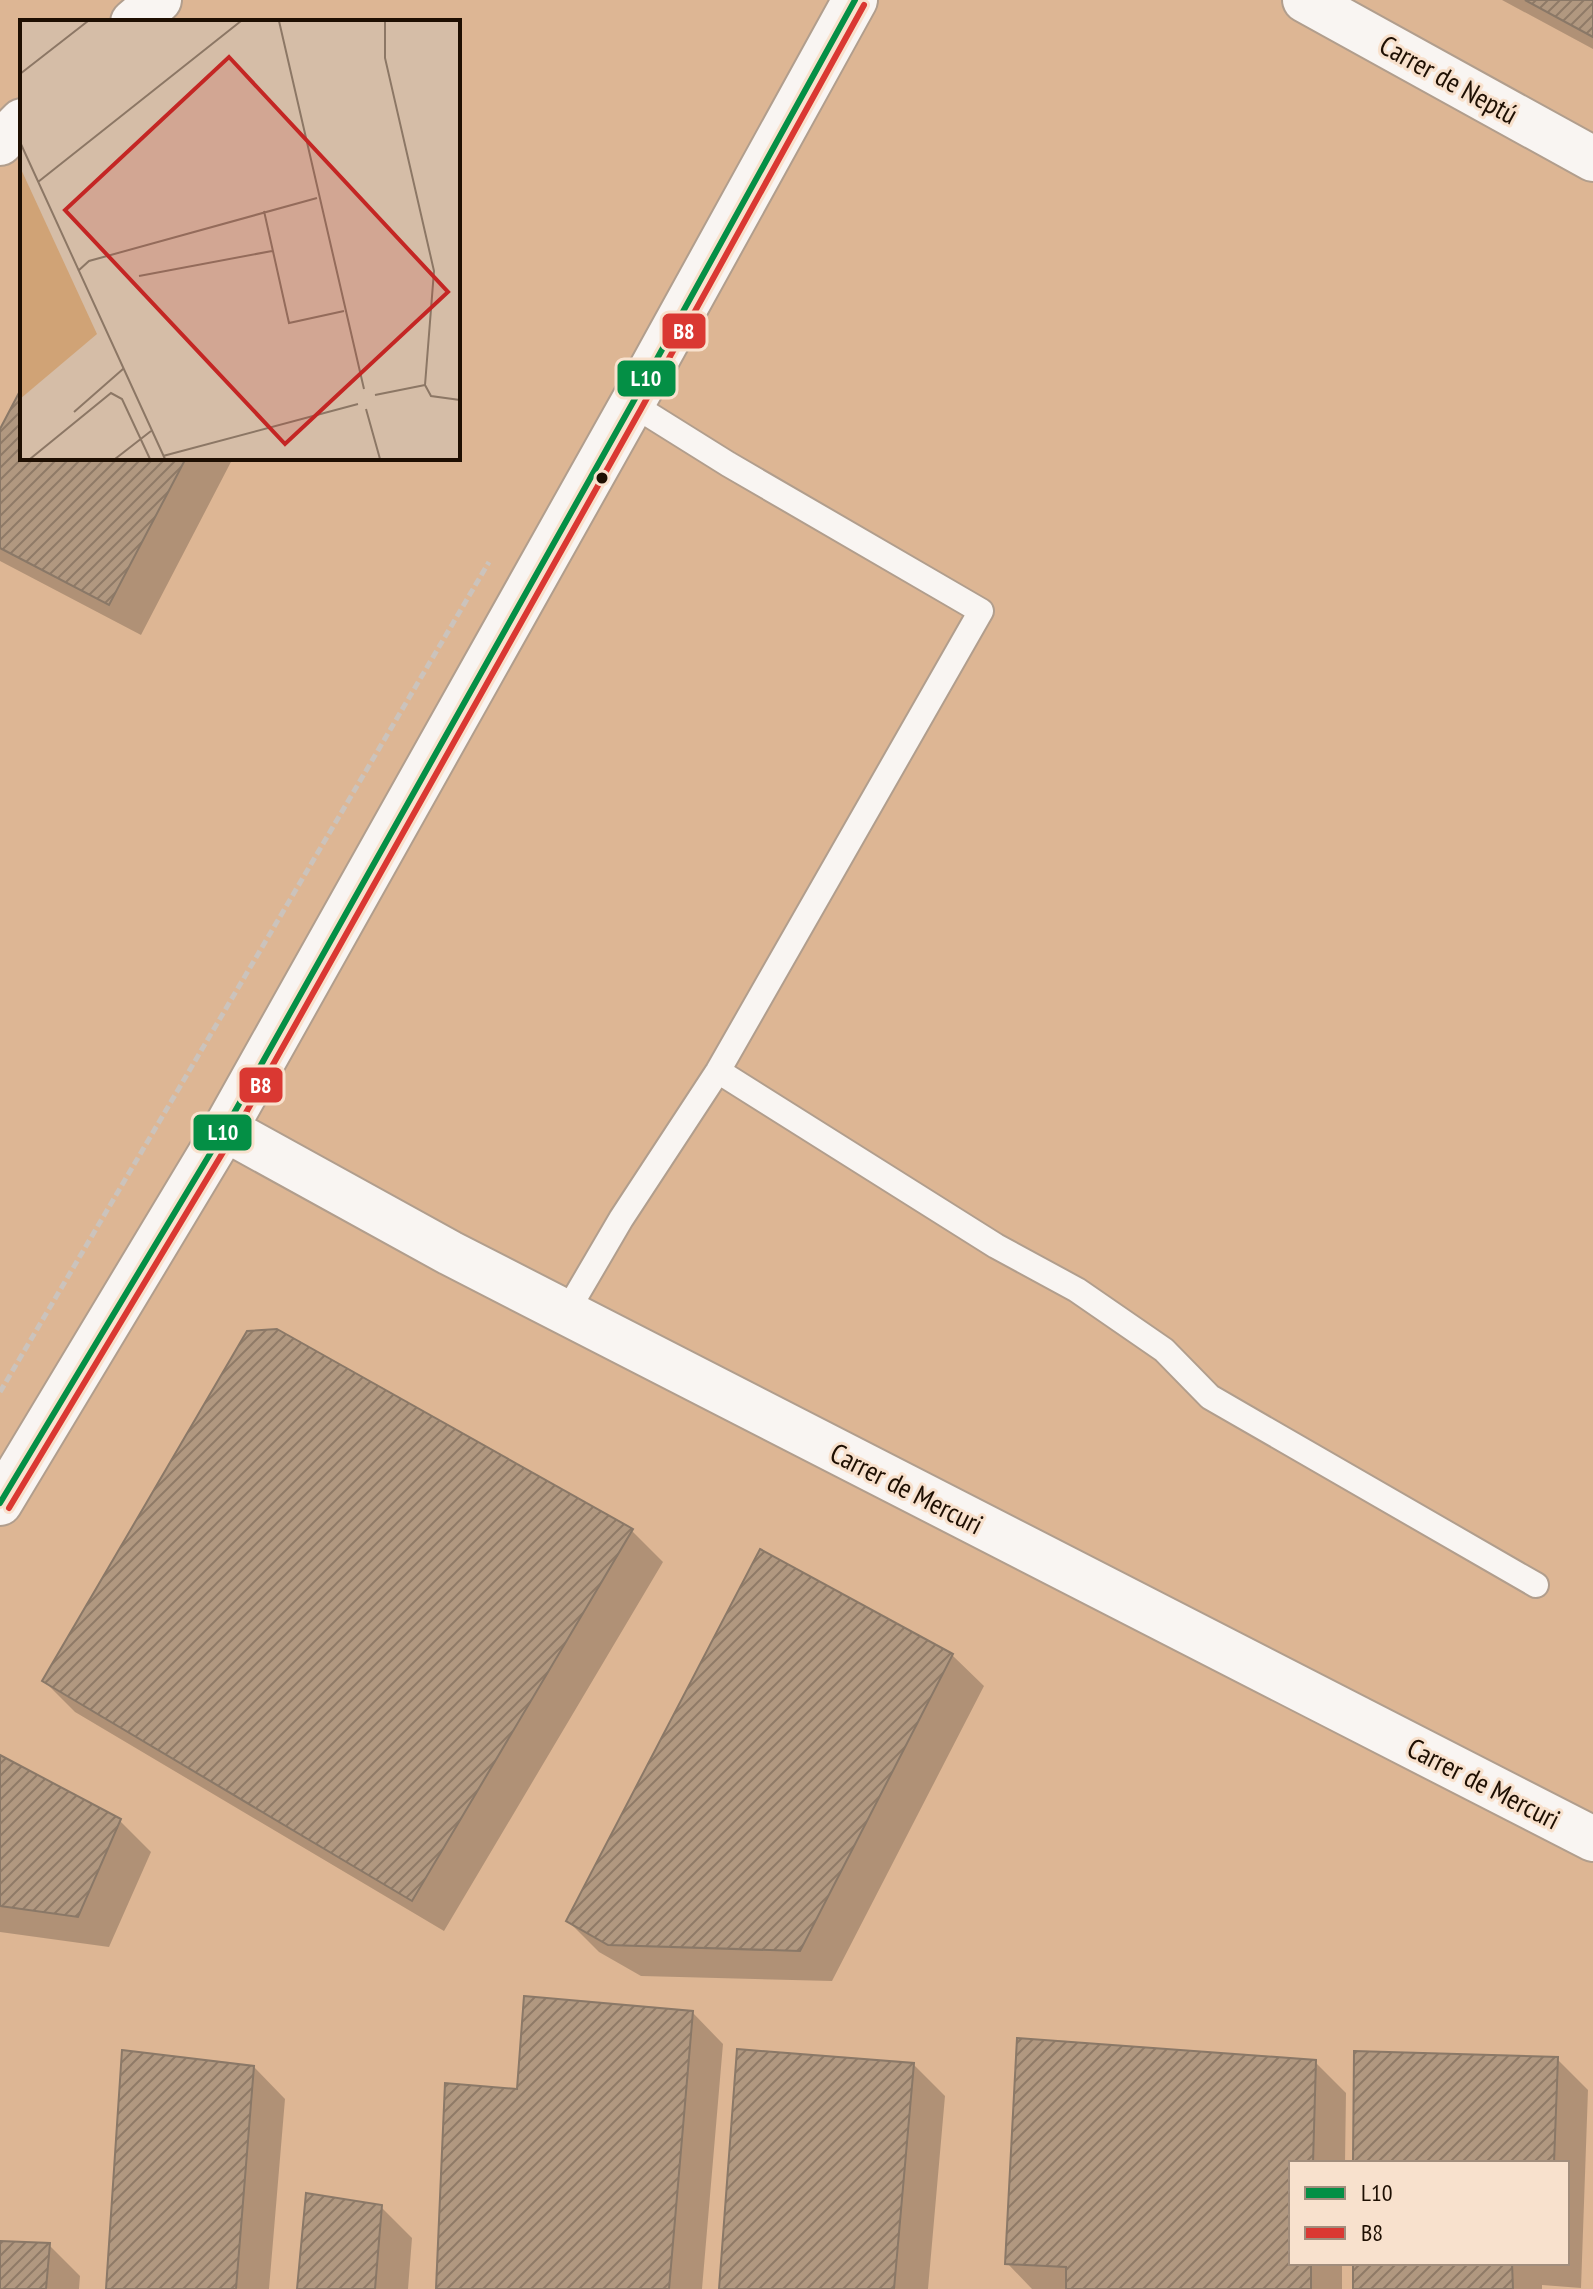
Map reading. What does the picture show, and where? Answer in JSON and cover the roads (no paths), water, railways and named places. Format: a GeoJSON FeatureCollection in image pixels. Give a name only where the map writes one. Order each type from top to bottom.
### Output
{"type":"FeatureCollection","features":[{"type":"Feature","properties":{"kind":"street"},"geometry":{"type":"LineString","coordinates":[[135,20],[159,0]]}},
{"type":"Feature","properties":{"kind":"street"},"geometry":{"type":"LineString","coordinates":[[0,1503],[225,1129],[855,0]]}},
{"type":"Feature","properties":{"kind":"street","name":"Carrer de Neptú"},"geometry":{"type":"LineString","coordinates":[[1305,0],[1593,159]]}},
{"type":"Feature","properties":{"kind":"street"},"geometry":{"type":"LineString","coordinates":[[0,143],[20,123]]}},
{"type":"Feature","properties":{"kind":"street","name":"Carrer de Mercuri"},"geometry":{"type":"LineString","coordinates":[[225,1129],[450,1253],[1593,1839]]}},
{"type":"Feature","properties":{"kind":"lane"},"geometry":{"type":"LineString","coordinates":[[566,1313],[621,1219],[718,1071],[981,611],[728,464],[632,404]]}},
{"type":"Feature","properties":{"kind":"lane"},"geometry":{"type":"LineString","coordinates":[[718,1071],[996,1246],[1077,1290],[1164,1350],[1210,1397],[1536,1585]]}}]}
